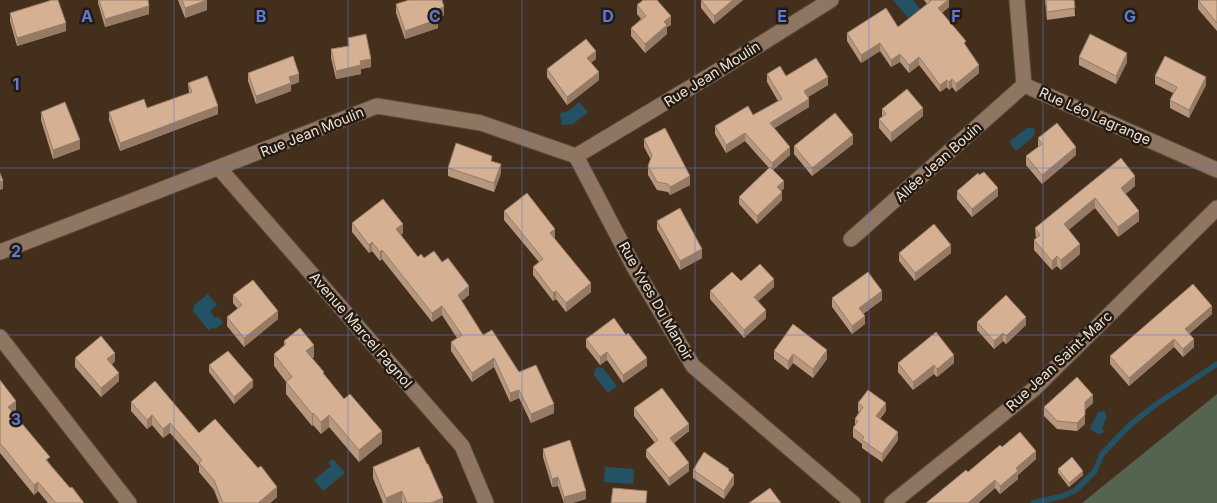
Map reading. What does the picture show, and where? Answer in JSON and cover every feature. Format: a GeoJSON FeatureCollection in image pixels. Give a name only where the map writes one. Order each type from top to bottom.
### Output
{"type":"FeatureCollection","features":[{"type":"Feature","properties":{"kind":"street","name":"Rue Jean Moulin"},"geometry":{"type":"LineString","coordinates":[[0,252],[377,106],[481,123],[576,156],[831,0]]}},
{"type":"Feature","properties":{"kind":"street","name":"Rue Léo Lagrange"},"geometry":{"type":"LineString","coordinates":[[1017,0],[1024,85],[1217,170]]}},
{"type":"Feature","properties":{"kind":"street","name":"Allée Jean Bouin"},"geometry":{"type":"LineString","coordinates":[[851,239],[1024,85]]}},
{"type":"Feature","properties":{"kind":"street","name":"Rue Yves Du Manoir"},"geometry":{"type":"LineString","coordinates":[[576,156],[634,266],[692,366],[853,503]]}},
{"type":"Feature","properties":{"kind":"street","name":"Avenue Marcel Pagnol"},"geometry":{"type":"LineString","coordinates":[[219,168],[462,446],[486,503]]}},
{"type":"Feature","properties":{"kind":"street","name":"Rue Jean Saint-Marc"},"geometry":{"type":"LineString","coordinates":[[892,503],[1034,389],[1217,208]]}},
{"type":"Feature","properties":{"kind":"street"},"geometry":{"type":"LineString","coordinates":[[0,337],[129,503]]}},
{"type":"Feature","properties":{"kind":"green space"},"geometry":{"type":"Polygon","coordinates":[[[1217,394],[1217,503],[1082,503],[1217,394]]]}},
{"type":"Feature","properties":{"kind":"water"},"geometry":{"type":"Polygon","coordinates":[[[893,0],[913,0],[920,9],[908,18],[893,0]]]}},
{"type":"Feature","properties":{"kind":"water"},"geometry":{"type":"Polygon","coordinates":[[[579,102],[588,112],[573,124],[562,125],[560,113],[569,111],[579,102]]]}},
{"type":"Feature","properties":{"kind":"water"},"geometry":{"type":"Polygon","coordinates":[[[1027,128],[1035,130],[1034,136],[1016,151],[1009,142],[1027,128]]]}},
{"type":"Feature","properties":{"kind":"water"},"geometry":{"type":"Polygon","coordinates":[[[208,294],[217,305],[210,311],[215,318],[218,316],[223,323],[209,331],[193,311],[194,305],[208,294]]]}},
{"type":"Feature","properties":{"kind":"water"},"geometry":{"type":"Polygon","coordinates":[[[598,367],[603,368],[617,386],[608,393],[594,375],[595,369],[598,367]]]}},
{"type":"Feature","properties":{"kind":"water"},"geometry":{"type":"Polygon","coordinates":[[[1104,411],[1107,417],[1102,428],[1105,432],[1098,434],[1090,429],[1098,412],[1104,411]]]}},
{"type":"Feature","properties":{"kind":"water"},"geometry":{"type":"Polygon","coordinates":[[[333,459],[345,473],[323,491],[314,480],[331,466],[328,462],[333,459]]]}},
{"type":"Feature","properties":{"kind":"water"},"geometry":{"type":"Polygon","coordinates":[[[605,467],[634,469],[633,484],[604,482],[605,467]]]}},
{"type":"Feature","properties":{"kind":"building"},"geometry":{"type":"Polygon","coordinates":[[[52,0],[58,0],[66,23],[17,38],[10,13],[52,0]]]}},
{"type":"Feature","properties":{"kind":"building"},"geometry":{"type":"Polygon","coordinates":[[[99,0],[148,0],[149,6],[105,19],[99,0]]]}},
{"type":"Feature","properties":{"kind":"building"},"geometry":{"type":"Polygon","coordinates":[[[182,0],[207,0],[185,8],[182,0]]]}},
{"type":"Feature","properties":{"kind":"building"},"geometry":{"type":"Polygon","coordinates":[[[409,0],[442,0],[444,7],[435,10],[438,19],[405,31],[396,4],[409,0]]]}},
{"type":"Feature","properties":{"kind":"building"},"geometry":{"type":"Polygon","coordinates":[[[643,0],[657,0],[671,16],[664,22],[667,25],[645,44],[631,28],[646,16],[637,5],[643,0]]]}},
{"type":"Feature","properties":{"kind":"building"},"geometry":{"type":"Polygon","coordinates":[[[701,0],[733,0],[714,16],[701,0]]]}},
{"type":"Feature","properties":{"kind":"building"},"geometry":{"type":"Polygon","coordinates":[[[930,0],[948,0],[938,8],[966,41],[964,43],[979,65],[956,84],[952,79],[940,85],[919,57],[909,65],[900,54],[891,60],[880,43],[861,55],[847,33],[886,8],[898,27],[930,0]]]}},
{"type":"Feature","properties":{"kind":"building"},"geometry":{"type":"Polygon","coordinates":[[[1046,0],[1074,0],[1075,8],[1047,12],[1046,0]]]}},
{"type":"Feature","properties":{"kind":"building"},"geometry":{"type":"Polygon","coordinates":[[[1198,0],[1217,0],[1217,23],[1198,0]]]}},
{"type":"Feature","properties":{"kind":"building"},"geometry":{"type":"Polygon","coordinates":[[[366,34],[371,59],[360,61],[361,65],[336,71],[331,49],[349,46],[348,38],[366,34]]]}},
{"type":"Feature","properties":{"kind":"building"},"geometry":{"type":"Polygon","coordinates":[[[1090,34],[1127,53],[1116,76],[1079,57],[1090,34]]]}},
{"type":"Feature","properties":{"kind":"building"},"geometry":{"type":"Polygon","coordinates":[[[586,39],[596,51],[587,58],[599,72],[567,97],[547,69],[586,39]]]}},
{"type":"Feature","properties":{"kind":"building"},"geometry":{"type":"Polygon","coordinates":[[[293,56],[299,74],[289,77],[291,83],[256,96],[248,73],[293,56]]]}},
{"type":"Feature","properties":{"kind":"building"},"geometry":{"type":"Polygon","coordinates":[[[1165,56],[1206,77],[1189,110],[1170,100],[1177,87],[1155,76],[1165,56]]]}},
{"type":"Feature","properties":{"kind":"building"},"geometry":{"type":"Polygon","coordinates":[[[816,58],[828,77],[804,91],[809,99],[770,123],[790,147],[772,163],[745,133],[726,145],[715,126],[748,106],[753,115],[782,99],[767,74],[780,66],[786,76],[816,58]]]}},
{"type":"Feature","properties":{"kind":"building"},"geometry":{"type":"Polygon","coordinates":[[[207,76],[218,106],[120,143],[109,112],[144,99],[147,108],[192,92],[188,83],[207,76]]]}},
{"type":"Feature","properties":{"kind":"building"},"geometry":{"type":"Polygon","coordinates":[[[907,89],[923,108],[891,133],[879,119],[886,114],[882,109],[907,89]]]}},
{"type":"Feature","properties":{"kind":"building"},"geometry":{"type":"Polygon","coordinates":[[[65,102],[80,140],[53,150],[41,112],[65,102]]]}},
{"type":"Feature","properties":{"kind":"building"},"geometry":{"type":"Polygon","coordinates":[[[835,113],[853,135],[812,168],[794,146],[835,113]]]}},
{"type":"Feature","properties":{"kind":"building"},"geometry":{"type":"Polygon","coordinates":[[[1057,123],[1076,147],[1042,175],[1026,156],[1042,144],[1038,138],[1057,123]]]}},
{"type":"Feature","properties":{"kind":"building"},"geometry":{"type":"Polygon","coordinates":[[[665,128],[690,176],[670,187],[668,184],[657,182],[648,166],[652,155],[644,139],[665,128]]]}},
{"type":"Feature","properties":{"kind":"building"},"geometry":{"type":"Polygon","coordinates":[[[456,143],[492,156],[491,161],[501,164],[494,183],[448,168],[456,143]]]}},
{"type":"Feature","properties":{"kind":"building"},"geometry":{"type":"Polygon","coordinates":[[[1121,158],[1135,176],[1121,188],[1139,211],[1118,227],[1095,198],[1064,224],[1080,244],[1061,260],[1057,256],[1052,261],[1034,240],[1040,235],[1035,228],[1121,158]]]}},
{"type":"Feature","properties":{"kind":"building"},"geometry":{"type":"Polygon","coordinates":[[[770,167],[784,181],[777,187],[782,192],[757,216],[739,197],[770,167]]]}},
{"type":"Feature","properties":{"kind":"building"},"geometry":{"type":"Polygon","coordinates":[[[984,172],[998,188],[972,209],[957,191],[978,173],[979,175],[984,172]]]}},
{"type":"Feature","properties":{"kind":"building"},"geometry":{"type":"Polygon","coordinates":[[[527,193],[555,229],[550,233],[591,283],[566,303],[556,291],[553,293],[533,267],[543,259],[504,211],[527,193]]]}},
{"type":"Feature","properties":{"kind":"building"},"geometry":{"type":"Polygon","coordinates":[[[383,199],[403,224],[396,229],[418,257],[421,254],[424,258],[434,251],[442,262],[448,258],[469,286],[458,295],[483,335],[492,330],[519,372],[536,365],[554,404],[531,414],[519,390],[510,393],[494,358],[472,373],[451,342],[462,335],[442,306],[432,313],[382,250],[380,252],[372,242],[369,245],[352,223],[383,199]]]}},
{"type":"Feature","properties":{"kind":"building"},"geometry":{"type":"Polygon","coordinates":[[[680,208],[702,249],[680,261],[657,221],[680,208]]]}},
{"type":"Feature","properties":{"kind":"building"},"geometry":{"type":"Polygon","coordinates":[[[934,224],[951,245],[915,273],[899,253],[934,224]]]}},
{"type":"Feature","properties":{"kind":"building"},"geometry":{"type":"Polygon","coordinates":[[[760,264],[774,279],[754,297],[766,310],[744,330],[710,291],[732,272],[741,281],[760,264]]]}},
{"type":"Feature","properties":{"kind":"building"},"geometry":{"type":"Polygon","coordinates":[[[868,272],[882,291],[859,308],[865,316],[852,326],[832,298],[868,272]]]}},
{"type":"Feature","properties":{"kind":"building"},"geometry":{"type":"Polygon","coordinates":[[[253,280],[278,311],[244,338],[227,317],[242,305],[233,295],[253,280]]]}},
{"type":"Feature","properties":{"kind":"building"},"geometry":{"type":"Polygon","coordinates":[[[1193,284],[1212,306],[1185,329],[1194,339],[1183,349],[1174,339],[1129,378],[1110,356],[1193,284]]]}},
{"type":"Feature","properties":{"kind":"building"},"geometry":{"type":"Polygon","coordinates":[[[1006,295],[1026,317],[1006,336],[1003,333],[994,341],[977,322],[1006,295]]]}},
{"type":"Feature","properties":{"kind":"building"},"geometry":{"type":"Polygon","coordinates":[[[614,318],[626,335],[628,333],[647,358],[623,375],[607,352],[600,357],[586,339],[614,318]]]}},
{"type":"Feature","properties":{"kind":"building"},"geometry":{"type":"Polygon","coordinates":[[[793,324],[827,350],[813,369],[793,354],[788,361],[774,351],[793,324]]]}},
{"type":"Feature","properties":{"kind":"building"},"geometry":{"type":"Polygon","coordinates":[[[300,328],[314,345],[306,351],[323,373],[344,399],[350,394],[382,431],[359,450],[329,415],[321,422],[312,414],[286,382],[292,377],[274,354],[286,344],[284,341],[300,328]]]}},
{"type":"Feature","properties":{"kind":"building"},"geometry":{"type":"Polygon","coordinates":[[[936,332],[954,355],[937,369],[934,365],[913,382],[898,363],[936,332]]]}},
{"type":"Feature","properties":{"kind":"building"},"geometry":{"type":"Polygon","coordinates":[[[101,336],[115,353],[107,359],[119,373],[101,388],[75,358],[101,336]]]}},
{"type":"Feature","properties":{"kind":"building"},"geometry":{"type":"Polygon","coordinates":[[[228,351],[253,380],[234,397],[209,365],[228,351]]]}},
{"type":"Feature","properties":{"kind":"building"},"geometry":{"type":"Polygon","coordinates":[[[1077,377],[1093,395],[1085,402],[1085,415],[1077,423],[1057,421],[1044,407],[1077,377]]]}},
{"type":"Feature","properties":{"kind":"building"},"geometry":{"type":"Polygon","coordinates":[[[0,380],[16,401],[8,407],[50,457],[46,460],[70,488],[72,487],[84,503],[56,503],[38,482],[34,485],[0,443],[0,380]]]}},
{"type":"Feature","properties":{"kind":"building"},"geometry":{"type":"Polygon","coordinates":[[[155,381],[199,433],[215,419],[258,468],[261,466],[277,487],[258,503],[223,503],[214,480],[199,463],[202,460],[170,423],[163,429],[152,415],[147,420],[131,402],[155,381]]]}},
{"type":"Feature","properties":{"kind":"building"},"geometry":{"type":"Polygon","coordinates":[[[662,388],[689,424],[670,438],[689,463],[669,478],[646,450],[658,440],[634,408],[662,388]]]}},
{"type":"Feature","properties":{"kind":"building"},"geometry":{"type":"Polygon","coordinates":[[[868,390],[886,403],[876,416],[898,432],[882,454],[862,440],[864,437],[853,428],[858,421],[855,419],[863,407],[858,403],[868,390]]]}},
{"type":"Feature","properties":{"kind":"building"},"geometry":{"type":"Polygon","coordinates":[[[1020,432],[1036,451],[1016,468],[1018,471],[1000,486],[995,480],[968,503],[926,503],[966,470],[968,472],[1000,445],[1002,447],[1020,432]]]}},
{"type":"Feature","properties":{"kind":"building"},"geometry":{"type":"Polygon","coordinates":[[[570,440],[586,491],[564,497],[558,477],[552,479],[543,449],[570,440]]]}},
{"type":"Feature","properties":{"kind":"building"},"geometry":{"type":"Polygon","coordinates":[[[419,447],[443,498],[431,503],[407,503],[402,491],[386,498],[373,467],[419,447]]]}},
{"type":"Feature","properties":{"kind":"building"},"geometry":{"type":"Polygon","coordinates":[[[704,452],[729,469],[734,475],[724,491],[693,470],[704,452]]]}},
{"type":"Feature","properties":{"kind":"building"},"geometry":{"type":"Polygon","coordinates":[[[1072,457],[1083,471],[1069,483],[1058,469],[1072,457]]]}},
{"type":"Feature","properties":{"kind":"building"},"geometry":{"type":"Polygon","coordinates":[[[613,488],[647,491],[646,503],[611,503],[613,488]]]}},
{"type":"Feature","properties":{"kind":"building"},"geometry":{"type":"Polygon","coordinates":[[[770,488],[781,503],[749,503],[770,488]]]}},
{"type":"Feature","properties":{"kind":"waterway"},"geometry":{"type":"LineString","coordinates":[[1033,503],[1063,496],[1076,490],[1095,471],[1102,454],[1130,425],[1155,405],[1217,364]]}}]}
